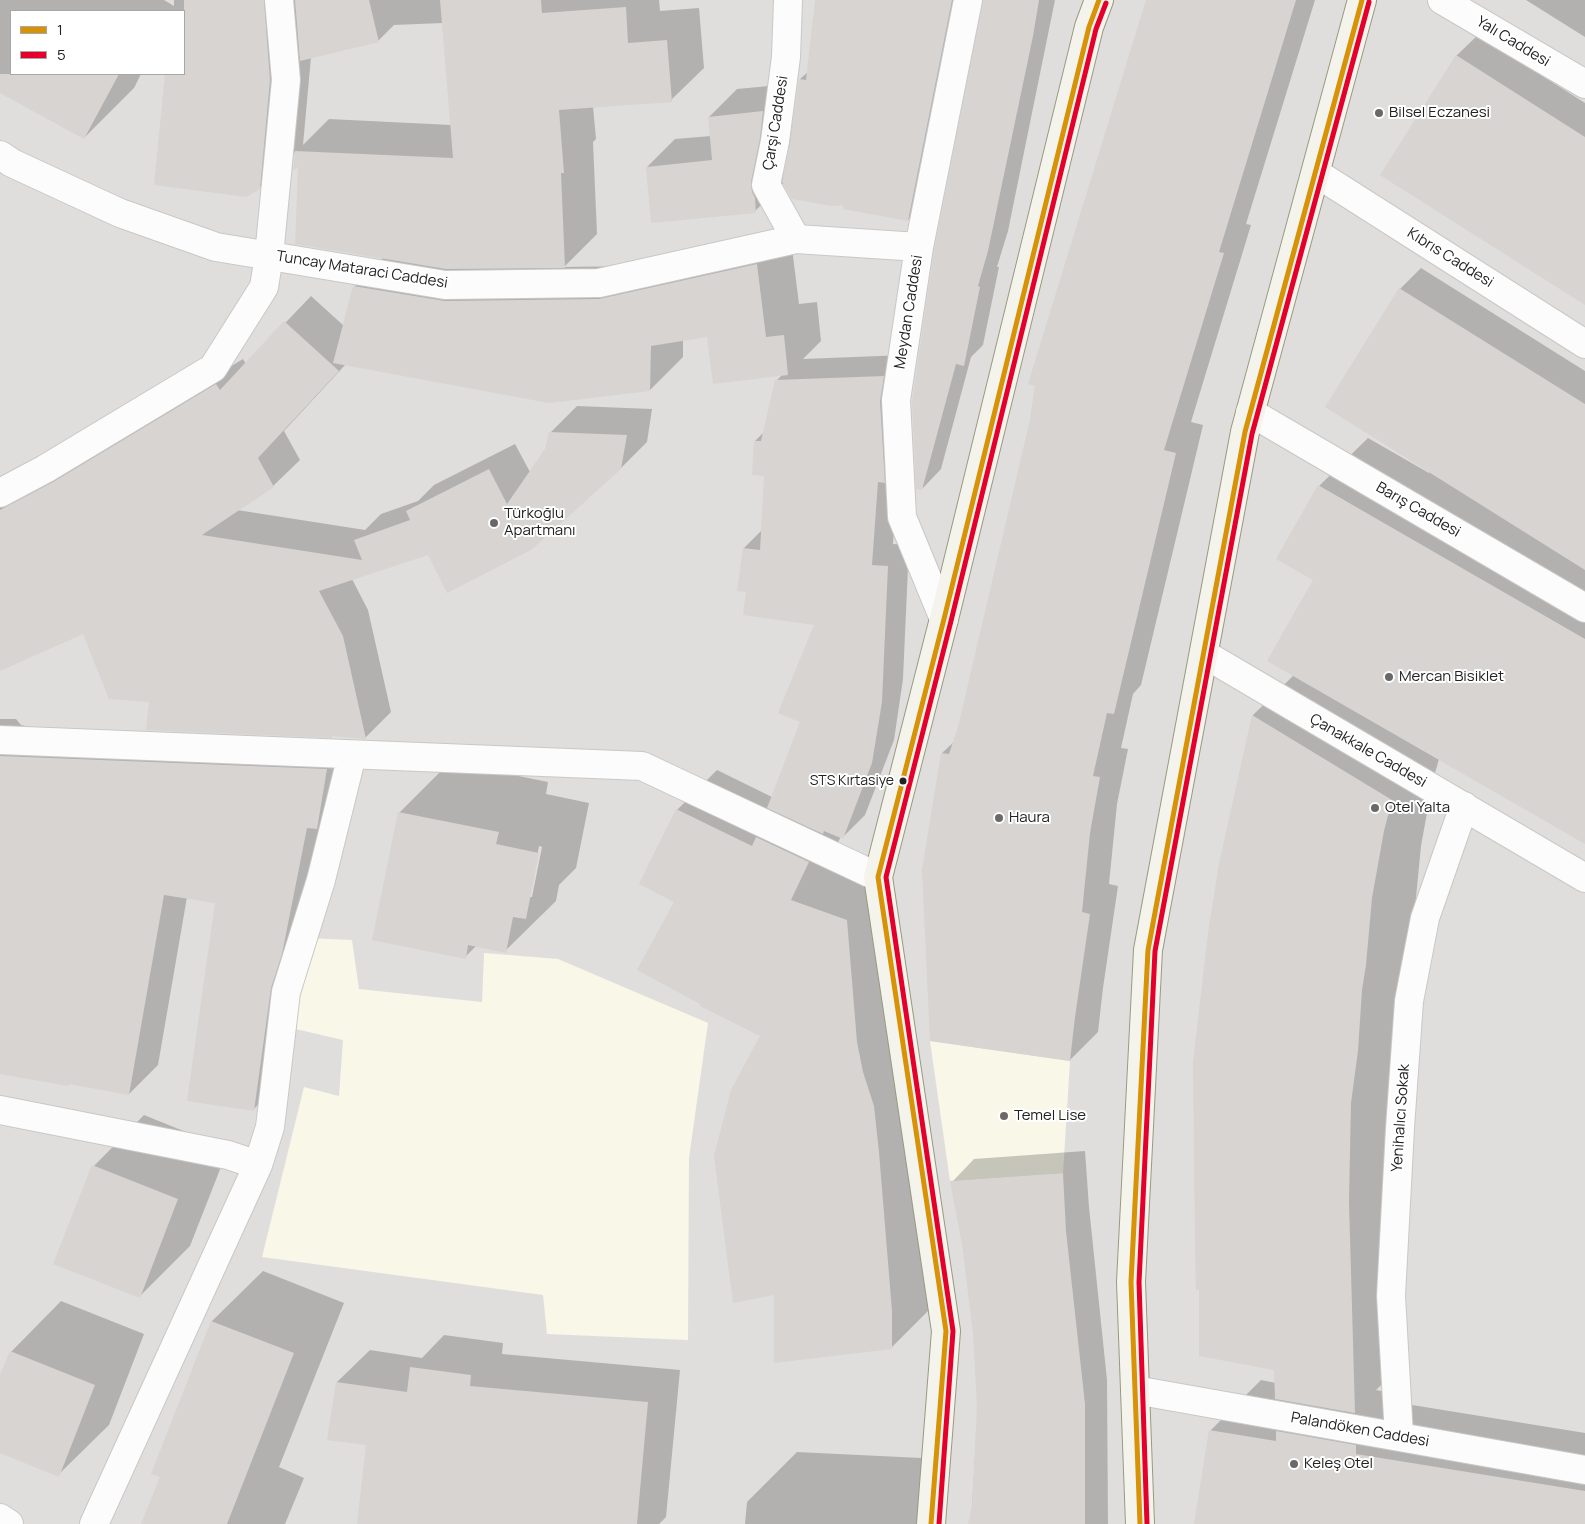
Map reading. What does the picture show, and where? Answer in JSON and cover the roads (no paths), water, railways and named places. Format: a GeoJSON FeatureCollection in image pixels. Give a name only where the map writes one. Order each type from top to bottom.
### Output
{"type":"FeatureCollection","features":[{"type":"Feature","properties":{"kind":"street"},"geometry":{"type":"LineString","coordinates":[[0,493],[46,469],[213,368],[264,287],[269,256],[286,80],[279,0]]}},
{"type":"Feature","properties":{"kind":"street","name":"Çarşi Caddesi"},"geometry":{"type":"LineString","coordinates":[[788,0],[786,58],[775,141],[766,185],[796,239]]}},
{"type":"Feature","properties":{"kind":"street","name":"Meydan Caddesi"},"geometry":{"type":"LineString","coordinates":[[944,619],[902,518],[896,400],[919,247],[968,0]]}},
{"type":"Feature","properties":{"kind":"street"},"geometry":{"type":"LineString","coordinates":[[931,1524],[946,1331],[878,877],[944,619],[1089,27],[1099,0]]}},
{"type":"Feature","properties":{"kind":"street"},"geometry":{"type":"LineString","coordinates":[[1140,1524],[1131,1282],[1148,950],[1245,432],[1362,0]]}},
{"type":"Feature","properties":{"kind":"street","name":"Yalı Caddesi"},"geometry":{"type":"LineString","coordinates":[[1442,0],[1585,84]]}},
{"type":"Feature","properties":{"kind":"street","name":"Tuncay Mataraci Caddesi"},"geometry":{"type":"LineString","coordinates":[[0,155],[12,163],[120,213],[216,247],[445,284],[599,283],[796,239],[919,247]]}},
{"type":"Feature","properties":{"kind":"street","name":"Kıbrıs Caddesi"},"geometry":{"type":"LineString","coordinates":[[1316,173],[1585,344]]}},
{"type":"Feature","properties":{"kind":"street","name":"Barış Caddesi"},"geometry":{"type":"LineString","coordinates":[[1250,412],[1585,608]]}},
{"type":"Feature","properties":{"kind":"street","name":"Çanakkale Caddesi"},"geometry":{"type":"LineString","coordinates":[[1204,654],[1585,878]]}},
{"type":"Feature","properties":{"kind":"street"},"geometry":{"type":"LineString","coordinates":[[0,740],[642,766],[878,877]]}},
{"type":"Feature","properties":{"kind":"street"},"geometry":{"type":"LineString","coordinates":[[94,1524],[258,1165],[270,1127],[286,992],[322,880],[352,755]]}},
{"type":"Feature","properties":{"kind":"street","name":"Yenihalıcı Sokak"},"geometry":{"type":"LineString","coordinates":[[1398,1436],[1392,1296],[1400,1128],[1409,1001],[1425,918],[1464,806]]}},
{"type":"Feature","properties":{"kind":"street"},"geometry":{"type":"LineString","coordinates":[[0,1110],[228,1155],[258,1165]]}},
{"type":"Feature","properties":{"kind":"street","name":"Palandöken Caddesi"},"geometry":{"type":"LineString","coordinates":[[1135,1390],[1585,1470]]}},
{"type":"Feature","properties":{"kind":"street"},"geometry":{"type":"LineString","coordinates":[[0,1518],[9,1524]]}},
{"type":"Feature","properties":{"kind":"place","name":"Bilsel Eczanesi"},"geometry":{"type":"Point","coordinates":[1379,113]}},
{"type":"Feature","properties":{"kind":"place","name":"Türkoğlu Apartmanı"},"geometry":{"type":"Point","coordinates":[494,523]}},
{"type":"Feature","properties":{"kind":"place","name":"Mercan Bisiklet"},"geometry":{"type":"Point","coordinates":[1389,677]}},
{"type":"Feature","properties":{"kind":"place","name":"STS Kırtasiye"},"geometry":{"type":"Point","coordinates":[903,781]}},
{"type":"Feature","properties":{"kind":"place","name":"Otel Yalta"},"geometry":{"type":"Point","coordinates":[1375,808]}},
{"type":"Feature","properties":{"kind":"place","name":"Haura"},"geometry":{"type":"Point","coordinates":[999,818]}},
{"type":"Feature","properties":{"kind":"place","name":"Temel Lise"},"geometry":{"type":"Point","coordinates":[1004,1116]}},
{"type":"Feature","properties":{"kind":"place","name":"Keleş Otel"},"geometry":{"type":"Point","coordinates":[1294,1464]}}]}
